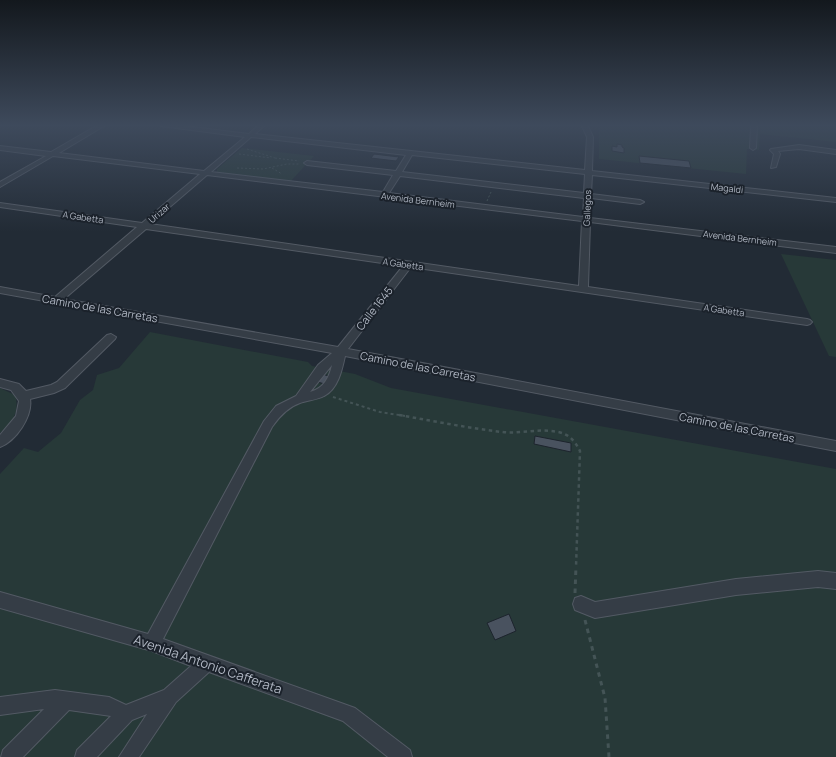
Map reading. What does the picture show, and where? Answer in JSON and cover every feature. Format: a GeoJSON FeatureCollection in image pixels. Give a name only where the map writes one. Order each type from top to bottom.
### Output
{"type":"FeatureCollection","features":[{"type":"Feature","properties":{"kind":"street"},"geometry":{"type":"LineString","coordinates":[[0,185],[41,161]]}},
{"type":"Feature","properties":{"kind":"street","name":"Avenida Bernheim"},"geometry":{"type":"LineString","coordinates":[[103,161],[836,250]]}},
{"type":"Feature","properties":{"kind":"street","name":"Urizar"},"geometry":{"type":"LineString","coordinates":[[58,300],[220,161]]}},
{"type":"Feature","properties":{"kind":"street"},"geometry":{"type":"LineString","coordinates":[[384,196],[405,161]]}},
{"type":"Feature","properties":{"kind":"street","name":"Magaldi"},"geometry":{"type":"LineString","coordinates":[[488,161],[836,200]]}},
{"type":"Feature","properties":{"kind":"street","name":"Gallegos"},"geometry":{"type":"LineString","coordinates":[[583,290],[589,161]]}},
{"type":"Feature","properties":{"kind":"street"},"geometry":{"type":"LineString","coordinates":[[773,167],[775,161]]}},
{"type":"Feature","properties":{"kind":"street"},"geometry":{"type":"LineString","coordinates":[[307,163],[640,202]]}},
{"type":"Feature","properties":{"kind":"street","name":"A Gabetta"},"geometry":{"type":"LineString","coordinates":[[0,205],[807,322]]}},
{"type":"Feature","properties":{"kind":"street","name":"Calle 1645"},"geometry":{"type":"LineString","coordinates":[[300,398],[322,368],[340,352],[408,265]]}},
{"type":"Feature","properties":{"kind":"street","name":"Camino de las Carretas"},"geometry":{"type":"LineString","coordinates":[[0,290],[340,352],[836,446]]}},
{"type":"Feature","properties":{"kind":"street"},"geometry":{"type":"LineString","coordinates":[[23,396],[54,389],[62,385],[111,337]]}},
{"type":"Feature","properties":{"kind":"street"},"geometry":{"type":"LineString","coordinates":[[152,643],[268,424],[276,412],[290,403],[300,398],[320,394],[330,386],[337,371],[340,352]]}},
{"type":"Feature","properties":{"kind":"street"},"geometry":{"type":"LineString","coordinates":[[0,383],[14,386],[23,396],[24,410],[15,429],[0,442]]}},
{"type":"Feature","properties":{"kind":"street"},"geometry":{"type":"LineString","coordinates":[[581,604],[595,610],[736,587],[818,580],[836,581]]}},
{"type":"Feature","properties":{"kind":"street","name":"Avenida Antonio Cafferata"},"geometry":{"type":"LineString","coordinates":[[0,600],[152,643],[349,714],[402,757]]}},
{"type":"Feature","properties":{"kind":"street"},"geometry":{"type":"LineString","coordinates":[[128,757],[170,696],[206,663]]}},
{"type":"Feature","properties":{"kind":"street"},"geometry":{"type":"LineString","coordinates":[[84,757],[126,714],[170,696]]}},
{"type":"Feature","properties":{"kind":"street"},"geometry":{"type":"LineString","coordinates":[[0,706],[55,698],[109,706],[126,714]]}},
{"type":"Feature","properties":{"kind":"street"},"geometry":{"type":"LineString","coordinates":[[10,757],[66,700]]}},
{"type":"Feature","properties":{"kind":"path"},"geometry":{"type":"LineString","coordinates":[[296,161],[307,163]]}},
{"type":"Feature","properties":{"kind":"path"},"geometry":{"type":"LineString","coordinates":[[235,168],[263,169],[287,164],[307,163]]}},
{"type":"Feature","properties":{"kind":"path"},"geometry":{"type":"LineString","coordinates":[[485,208],[493,185]]}},
{"type":"Feature","properties":{"kind":"path"},"geometry":{"type":"LineString","coordinates":[[320,394],[353,402],[380,412],[504,432],[518,433],[534,430],[551,431],[568,435],[578,444],[580,451],[574,591],[581,604],[605,698],[609,757]]}},
{"type":"Feature","properties":{"kind":"shaded area"},"geometry":{"type":"Polygon","coordinates":[[[226,161],[309,161],[290,182],[217,173],[217,169],[226,161]]]}},
{"type":"Feature","properties":{"kind":"shaded area"},"geometry":{"type":"Polygon","coordinates":[[[622,161],[747,161],[746,174],[622,161]]]}},
{"type":"Feature","properties":{"kind":"shaded area"},"geometry":{"type":"Polygon","coordinates":[[[781,254],[836,260],[836,357],[829,356],[781,254]]]}},
{"type":"Feature","properties":{"kind":"shaded area"},"geometry":{"type":"Polygon","coordinates":[[[150,332],[308,362],[312,366],[355,374],[391,388],[836,469],[836,757],[0,757],[0,474],[24,448],[38,452],[61,433],[80,400],[93,390],[97,375],[119,368],[150,332]]]}},
{"type":"Feature","properties":{"kind":"shaded area"},"geometry":{"type":"Polygon","coordinates":[[[0,388],[15,395],[17,406],[12,421],[0,433],[0,388]]]}},
{"type":"Feature","properties":{"kind":"building"},"geometry":{"type":"Polygon","coordinates":[[[640,161],[689,161],[691,168],[640,163],[640,161]]]}},
{"type":"Feature","properties":{"kind":"building"},"geometry":{"type":"Polygon","coordinates":[[[322,374],[329,376],[325,384],[317,382],[322,374]]]}},
{"type":"Feature","properties":{"kind":"building"},"geometry":{"type":"Polygon","coordinates":[[[535,436],[571,443],[571,452],[534,444],[535,436]]]}},
{"type":"Feature","properties":{"kind":"building"},"geometry":{"type":"Polygon","coordinates":[[[509,614],[516,631],[495,640],[487,623],[509,614]]]}}]}
